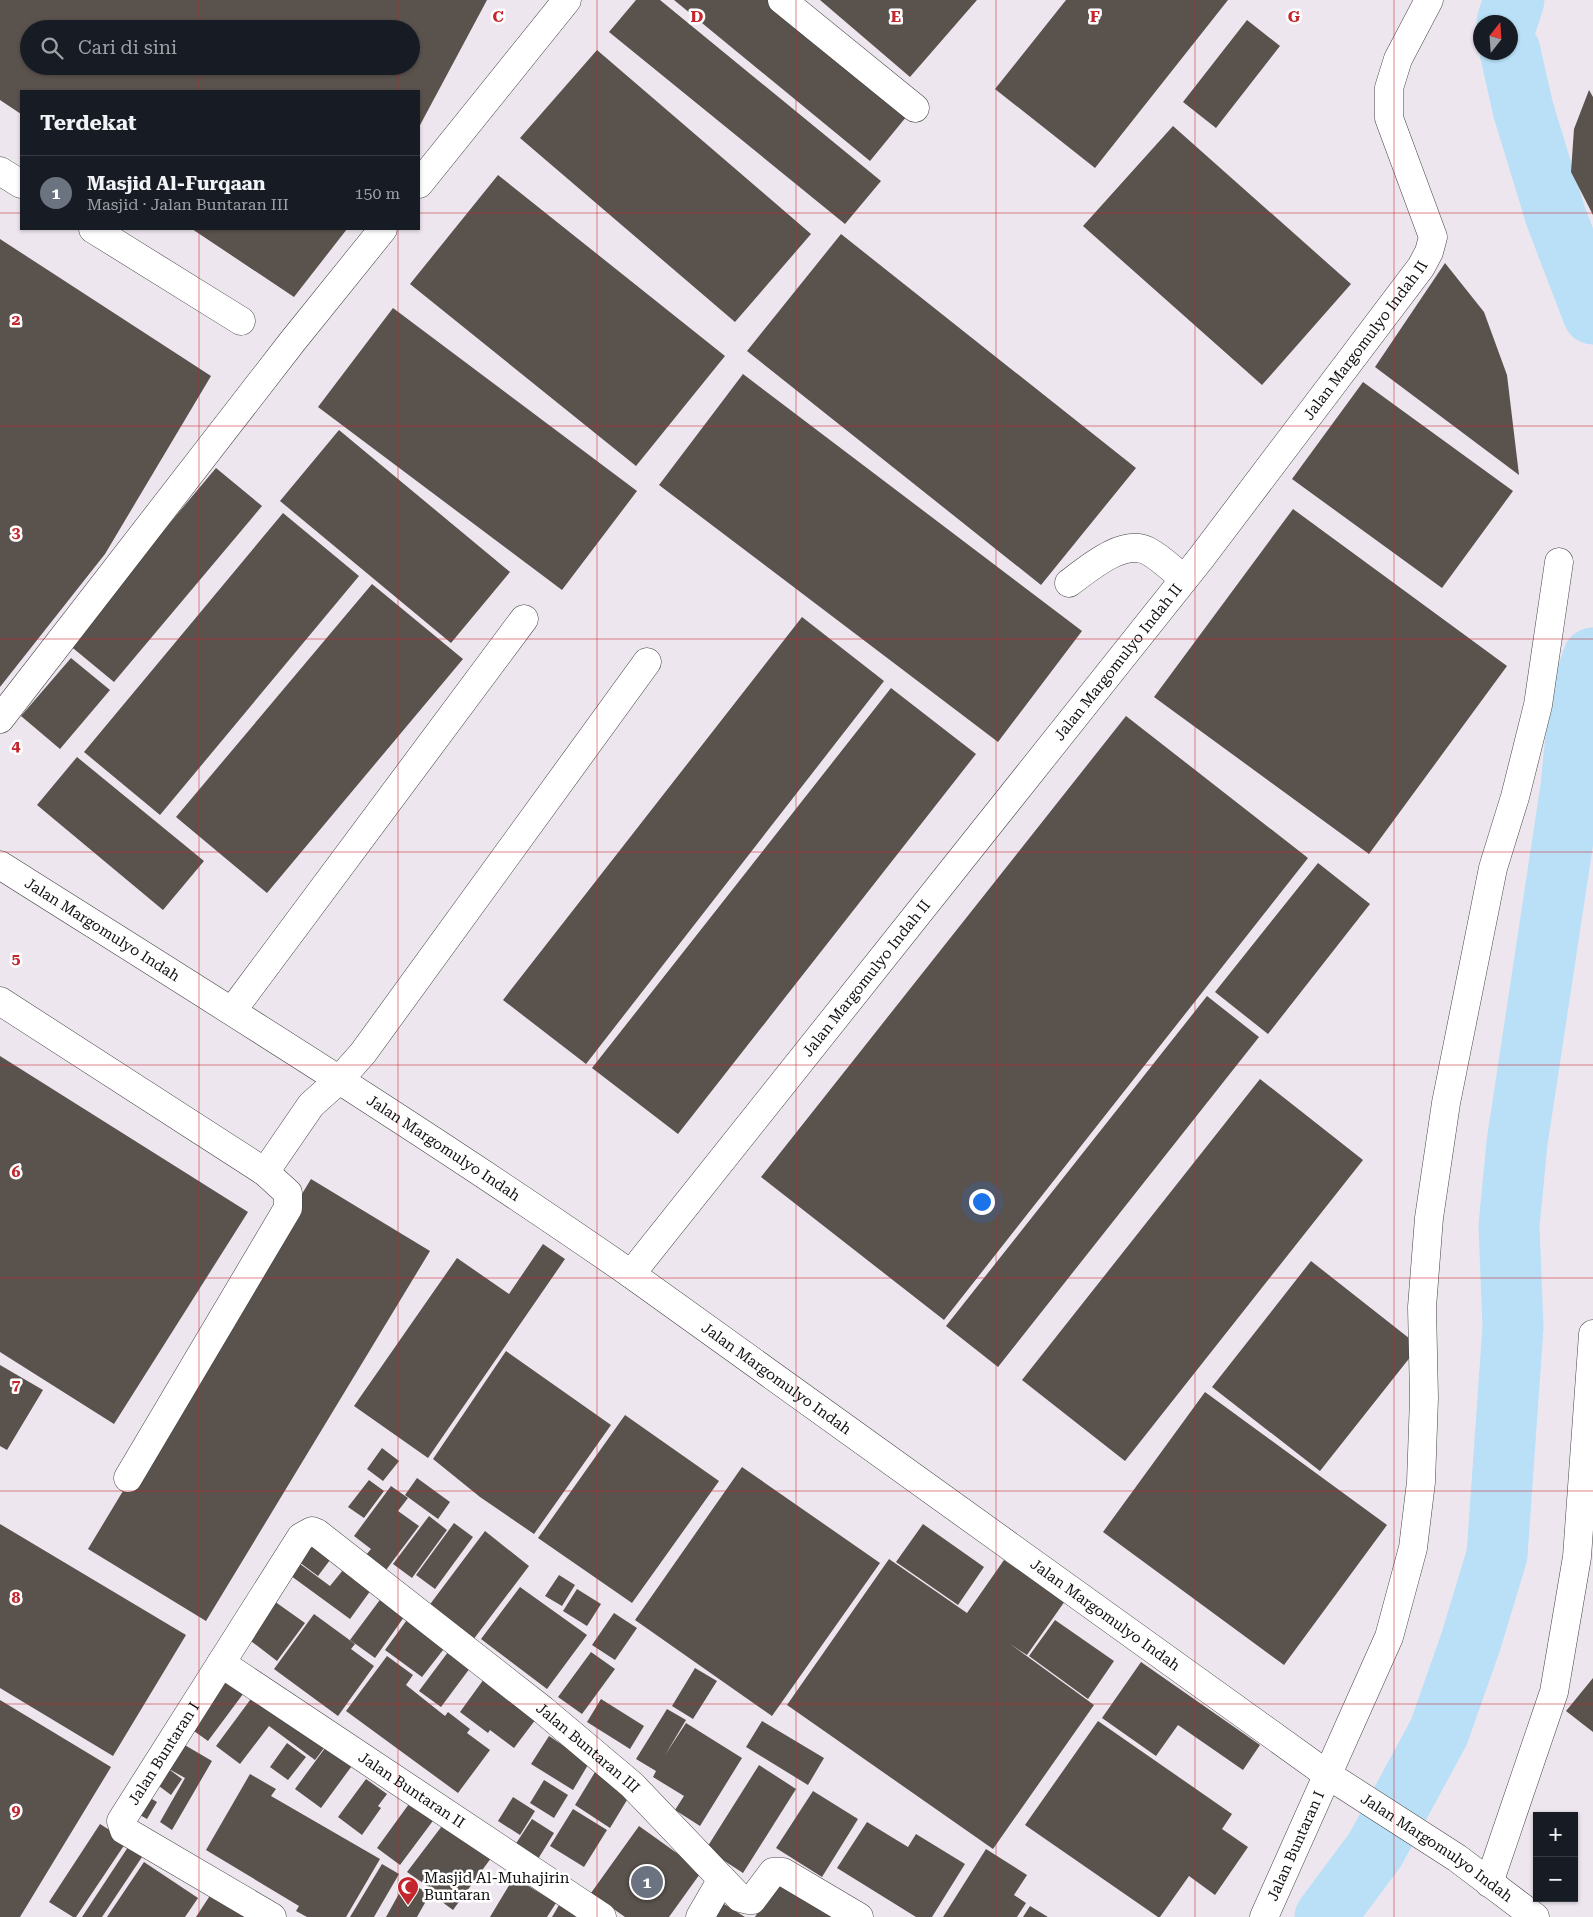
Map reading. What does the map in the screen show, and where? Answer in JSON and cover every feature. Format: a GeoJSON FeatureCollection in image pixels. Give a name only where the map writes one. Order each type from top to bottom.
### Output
{"type":"FeatureCollection","features":[{"type":"Feature","properties":{"kind":"street"},"geometry":{"type":"LineString","coordinates":[[420,183],[567,0]]}},
{"type":"Feature","properties":{"kind":"street"},"geometry":{"type":"LineString","coordinates":[[782,0],[915,108]]}},
{"type":"Feature","properties":{"kind":"street","name":"Jalan Margomulyo Indah II"},"geometry":{"type":"LineString","coordinates":[[631,1274],[1184,579],[1415,275],[1429,252],[1433,237],[1389,118],[1389,88],[1398,59],[1429,0]]}},
{"type":"Feature","properties":{"kind":"street"},"geometry":{"type":"LineString","coordinates":[[0,171],[20,183]]}},
{"type":"Feature","properties":{"kind":"street"},"geometry":{"type":"LineString","coordinates":[[95,230],[241,321]]}},
{"type":"Feature","properties":{"kind":"street"},"geometry":{"type":"LineString","coordinates":[[0,720],[292,342],[382,230]]}},
{"type":"Feature","properties":{"kind":"street"},"geometry":{"type":"LineString","coordinates":[[1069,583],[1099,561],[1127,548],[1146,550],[1184,579]]}},
{"type":"Feature","properties":{"kind":"street","name":"Jalan Buntaran I"},"geometry":{"type":"LineString","coordinates":[[1264,1917],[1389,1637],[1413,1548],[1421,1482],[1424,1398],[1422,1307],[1429,1218],[1446,1103],[1492,868],[1515,797],[1538,705],[1559,562]]}},
{"type":"Feature","properties":{"kind":"street"},"geometry":{"type":"LineString","coordinates":[[232,1011],[524,619]]}},
{"type":"Feature","properties":{"kind":"street"},"geometry":{"type":"LineString","coordinates":[[265,1172],[311,1105],[340,1079],[363,1053],[647,662]]}},
{"type":"Feature","properties":{"kind":"street","name":"Jalan Margomulyo Indah"},"geometry":{"type":"LineString","coordinates":[[0,865],[340,1079],[528,1203],[631,1274],[1328,1775],[1457,1858],[1535,1917]]}},
{"type":"Feature","properties":{"kind":"street"},"geometry":{"type":"LineString","coordinates":[[0,1000],[265,1172],[288,1193],[288,1208],[128,1478]]}},
{"type":"Feature","properties":{"kind":"street"},"geometry":{"type":"LineString","coordinates":[[1489,1883],[1554,1692],[1577,1557],[1593,1334]]}},
{"type":"Feature","properties":{"kind":"street","name":"Jalan Buntaran III"},"geometry":{"type":"LineString","coordinates":[[305,1534],[312,1531],[317,1533],[543,1710],[632,1785],[740,1898],[752,1900],[773,1872],[783,1872],[858,1917]]}},
{"type":"Feature","properties":{"kind":"street","name":"Jalan Buntaran I"},"geometry":{"type":"LineString","coordinates":[[272,1917],[124,1830],[121,1824],[132,1803],[301,1537],[305,1534]]}},
{"type":"Feature","properties":{"kind":"street","name":"Jalan Buntaran II"},"geometry":{"type":"LineString","coordinates":[[221,1664],[602,1917]]}},
{"type":"Feature","properties":{"kind":"street"},"geometry":{"type":"LineString","coordinates":[[700,1917],[722,1879]]}},
{"type":"Feature","properties":{"kind":"shaded area"},"geometry":{"type":"Polygon","coordinates":[[[0,0],[1593,0],[1593,1917],[0,1917],[0,0]]]}},
{"type":"Feature","properties":{"kind":"building"},"geometry":{"type":"Polygon","coordinates":[[[0,0],[487,0],[420,125],[420,90],[20,90],[20,113],[0,100],[0,0]]]}},
{"type":"Feature","properties":{"kind":"building"},"geometry":{"type":"Polygon","coordinates":[[[636,0],[660,0],[881,181],[845,224],[609,32],[636,0]]]}},
{"type":"Feature","properties":{"kind":"building"},"geometry":{"type":"Polygon","coordinates":[[[674,0],[775,0],[911,111],[870,161],[674,0]]]}},
{"type":"Feature","properties":{"kind":"building"},"geometry":{"type":"Polygon","coordinates":[[[820,0],[977,0],[910,77],[820,0]]]}},
{"type":"Feature","properties":{"kind":"building"},"geometry":{"type":"Polygon","coordinates":[[[1066,0],[1228,0],[1095,168],[995,89],[1066,0]]]}},
{"type":"Feature","properties":{"kind":"building"},"geometry":{"type":"Polygon","coordinates":[[[1247,20],[1280,46],[1216,128],[1183,102],[1247,20]]]}},
{"type":"Feature","properties":{"kind":"building"},"geometry":{"type":"Polygon","coordinates":[[[597,50],[811,234],[735,322],[520,138],[597,50]]]}},
{"type":"Feature","properties":{"kind":"building"},"geometry":{"type":"Polygon","coordinates":[[[1589,90],[1593,97],[1593,215],[1571,172],[1574,129],[1589,90]]]}},
{"type":"Feature","properties":{"kind":"building"},"geometry":{"type":"Polygon","coordinates":[[[1173,126],[1351,284],[1262,385],[1083,226],[1173,126]]]}},
{"type":"Feature","properties":{"kind":"building"},"geometry":{"type":"Polygon","coordinates":[[[498,175],[725,356],[636,466],[410,284],[498,175]]]}},
{"type":"Feature","properties":{"kind":"building"},"geometry":{"type":"Polygon","coordinates":[[[194,230],[346,230],[294,297],[194,230]]]}},
{"type":"Feature","properties":{"kind":"building"},"geometry":{"type":"Polygon","coordinates":[[[841,234],[1136,468],[1041,585],[747,351],[841,234]]]}},
{"type":"Feature","properties":{"kind":"building"},"geometry":{"type":"Polygon","coordinates":[[[0,239],[211,376],[105,554],[0,687],[0,239]]]}},
{"type":"Feature","properties":{"kind":"building"},"geometry":{"type":"Polygon","coordinates":[[[1445,263],[1484,312],[1507,375],[1519,475],[1375,367],[1445,263]]]}},
{"type":"Feature","properties":{"kind":"building"},"geometry":{"type":"Polygon","coordinates":[[[393,308],[637,491],[562,590],[318,407],[393,308]]]}},
{"type":"Feature","properties":{"kind":"building"},"geometry":{"type":"Polygon","coordinates":[[[743,374],[1082,631],[998,742],[659,485],[743,374]]]}},
{"type":"Feature","properties":{"kind":"building"},"geometry":{"type":"Polygon","coordinates":[[[1363,382],[1513,491],[1442,588],[1292,479],[1363,382]]]}},
{"type":"Feature","properties":{"kind":"building"},"geometry":{"type":"Polygon","coordinates":[[[339,430],[510,572],[451,643],[280,501],[339,430]]]}},
{"type":"Feature","properties":{"kind":"building"},"geometry":{"type":"Polygon","coordinates":[[[216,468],[262,506],[114,682],[68,644],[216,468]]]}},
{"type":"Feature","properties":{"kind":"building"},"geometry":{"type":"Polygon","coordinates":[[[1293,509],[1507,666],[1369,854],[1154,697],[1293,509]]]}},
{"type":"Feature","properties":{"kind":"building"},"geometry":{"type":"Polygon","coordinates":[[[283,513],[359,576],[160,815],[84,752],[283,513]]]}},
{"type":"Feature","properties":{"kind":"building"},"geometry":{"type":"Polygon","coordinates":[[[372,584],[463,659],[267,893],[176,817],[372,584]]]}},
{"type":"Feature","properties":{"kind":"building"},"geometry":{"type":"Polygon","coordinates":[[[802,617],[884,681],[586,1064],[503,1000],[802,617]]]}},
{"type":"Feature","properties":{"kind":"building"},"geometry":{"type":"Polygon","coordinates":[[[71,658],[110,690],[60,749],[21,716],[71,658]]]}},
{"type":"Feature","properties":{"kind":"building"},"geometry":{"type":"Polygon","coordinates":[[[891,688],[976,754],[678,1134],[592,1068],[891,688]]]}},
{"type":"Feature","properties":{"kind":"building"},"geometry":{"type":"Polygon","coordinates":[[[1126,716],[1308,858],[944,1320],[761,1177],[1126,716]]]}},
{"type":"Feature","properties":{"kind":"building"},"geometry":{"type":"Polygon","coordinates":[[[77,757],[204,861],[163,910],[37,805],[77,757]]]}},
{"type":"Feature","properties":{"kind":"building"},"geometry":{"type":"Polygon","coordinates":[[[1318,863],[1370,904],[1268,1034],[1215,992],[1318,863]]]}},
{"type":"Feature","properties":{"kind":"building"},"geometry":{"type":"Polygon","coordinates":[[[1207,996],[1259,1037],[998,1367],[946,1326],[1207,996]]]}},
{"type":"Feature","properties":{"kind":"building"},"geometry":{"type":"Polygon","coordinates":[[[0,1056],[248,1212],[114,1424],[0,1352],[0,1056]]]}},
{"type":"Feature","properties":{"kind":"building"},"geometry":{"type":"Polygon","coordinates":[[[1260,1079],[1363,1160],[1125,1461],[1022,1380],[1260,1079]]]}},
{"type":"Feature","properties":{"kind":"building"},"geometry":{"type":"Polygon","coordinates":[[[311,1179],[430,1251],[206,1621],[88,1549],[311,1179]]]}},
{"type":"Feature","properties":{"kind":"building"},"geometry":{"type":"Polygon","coordinates":[[[543,1244],[565,1259],[428,1458],[354,1406],[457,1258],[509,1294],[543,1244]]]}},
{"type":"Feature","properties":{"kind":"building"},"geometry":{"type":"Polygon","coordinates":[[[1311,1261],[1419,1346],[1320,1471],[1212,1387],[1311,1261]]]}},
{"type":"Feature","properties":{"kind":"building"},"geometry":{"type":"Polygon","coordinates":[[[506,1351],[611,1425],[534,1534],[480,1497],[433,1459],[506,1351]]]}},
{"type":"Feature","properties":{"kind":"building"},"geometry":{"type":"Polygon","coordinates":[[[0,1365],[43,1390],[7,1450],[0,1446],[0,1365]]]}},
{"type":"Feature","properties":{"kind":"building"},"geometry":{"type":"Polygon","coordinates":[[[1205,1392],[1387,1525],[1284,1665],[1103,1532],[1205,1392]]]}},
{"type":"Feature","properties":{"kind":"building"},"geometry":{"type":"Polygon","coordinates":[[[625,1415],[719,1481],[632,1603],[538,1538],[625,1415]]]}},
{"type":"Feature","properties":{"kind":"building"},"geometry":{"type":"Polygon","coordinates":[[[382,1448],[399,1461],[383,1481],[367,1469],[382,1448]]]}},
{"type":"Feature","properties":{"kind":"building"},"geometry":{"type":"Polygon","coordinates":[[[742,1467],[880,1563],[772,1716],[635,1620],[742,1467]]]}},
{"type":"Feature","properties":{"kind":"building"},"geometry":{"type":"Polygon","coordinates":[[[417,1478],[450,1502],[438,1519],[405,1495],[417,1478]]]}},
{"type":"Feature","properties":{"kind":"building"},"geometry":{"type":"Polygon","coordinates":[[[369,1480],[384,1491],[364,1518],[348,1507],[369,1480]]]}},
{"type":"Feature","properties":{"kind":"building"},"geometry":{"type":"Polygon","coordinates":[[[391,1486],[408,1498],[398,1511],[419,1526],[386,1570],[366,1555],[371,1549],[354,1536],[391,1486]]]}},
{"type":"Feature","properties":{"kind":"building"},"geometry":{"type":"Polygon","coordinates":[[[429,1516],[447,1530],[412,1578],[393,1564],[429,1516]]]}},
{"type":"Feature","properties":{"kind":"building"},"geometry":{"type":"Polygon","coordinates":[[[454,1523],[473,1537],[435,1589],[416,1575],[454,1523]]]}},
{"type":"Feature","properties":{"kind":"building"},"geometry":{"type":"Polygon","coordinates":[[[0,1524],[186,1635],[113,1756],[0,1688],[0,1524]]]}},
{"type":"Feature","properties":{"kind":"building"},"geometry":{"type":"Polygon","coordinates":[[[923,1524],[984,1567],[958,1605],[896,1562],[923,1524]]]}},
{"type":"Feature","properties":{"kind":"building"},"geometry":{"type":"Polygon","coordinates":[[[485,1531],[529,1566],[473,1640],[428,1607],[485,1531]]]}},
{"type":"Feature","properties":{"kind":"building"},"geometry":{"type":"Polygon","coordinates":[[[314,1542],[333,1556],[318,1576],[299,1562],[314,1542]]]}},
{"type":"Feature","properties":{"kind":"building"},"geometry":{"type":"Polygon","coordinates":[[[889,1559],[967,1613],[1004,1560],[1065,1601],[1027,1655],[1010,1644],[1094,1705],[993,1849],[787,1705],[889,1559]]]}},
{"type":"Feature","properties":{"kind":"building"},"geometry":{"type":"Polygon","coordinates":[[[296,1561],[330,1586],[343,1570],[371,1590],[350,1619],[287,1573],[296,1561]]]}},
{"type":"Feature","properties":{"kind":"building"},"geometry":{"type":"Polygon","coordinates":[[[559,1575],[575,1585],[562,1606],[545,1596],[559,1575]]]}},
{"type":"Feature","properties":{"kind":"building"},"geometry":{"type":"Polygon","coordinates":[[[520,1587],[587,1635],[547,1689],[481,1639],[520,1587]]]}},
{"type":"Feature","properties":{"kind":"building"},"geometry":{"type":"Polygon","coordinates":[[[577,1589],[601,1604],[587,1626],[563,1611],[577,1589]]]}},
{"type":"Feature","properties":{"kind":"building"},"geometry":{"type":"Polygon","coordinates":[[[385,1593],[409,1610],[375,1658],[350,1640],[385,1593]]]}},
{"type":"Feature","properties":{"kind":"building"},"geometry":{"type":"Polygon","coordinates":[[[274,1601],[305,1623],[277,1661],[247,1638],[274,1601]]]}},
{"type":"Feature","properties":{"kind":"building"},"geometry":{"type":"Polygon","coordinates":[[[412,1613],[450,1641],[422,1677],[385,1650],[412,1613]]]}},
{"type":"Feature","properties":{"kind":"building"},"geometry":{"type":"Polygon","coordinates":[[[614,1613],[637,1628],[615,1660],[592,1645],[614,1613]]]}},
{"type":"Feature","properties":{"kind":"building"},"geometry":{"type":"Polygon","coordinates":[[[314,1614],[355,1644],[351,1649],[374,1666],[338,1716],[274,1669],[314,1614]]]}},
{"type":"Feature","properties":{"kind":"building"},"geometry":{"type":"Polygon","coordinates":[[[1055,1620],[1114,1661],[1088,1699],[1029,1656],[1055,1620]]]}},
{"type":"Feature","properties":{"kind":"building"},"geometry":{"type":"Polygon","coordinates":[[[454,1644],[476,1660],[441,1707],[419,1691],[454,1644]]]}},
{"type":"Feature","properties":{"kind":"building"},"geometry":{"type":"Polygon","coordinates":[[[591,1652],[615,1669],[582,1714],[558,1697],[591,1652]]]}},
{"type":"Feature","properties":{"kind":"building"},"geometry":{"type":"Polygon","coordinates":[[[387,1656],[413,1675],[406,1685],[445,1716],[448,1712],[470,1729],[467,1733],[490,1750],[458,1793],[346,1711],[387,1656]]]}},
{"type":"Feature","properties":{"kind":"building"},"geometry":{"type":"Polygon","coordinates":[[[1141,1662],[1260,1745],[1243,1770],[1178,1725],[1156,1756],[1102,1718],[1141,1662]]]}},
{"type":"Feature","properties":{"kind":"building"},"geometry":{"type":"Polygon","coordinates":[[[695,1668],[717,1681],[693,1719],[672,1706],[695,1668]]]}},
{"type":"Feature","properties":{"kind":"building"},"geometry":{"type":"Polygon","coordinates":[[[489,1672],[542,1711],[514,1748],[490,1730],[488,1733],[460,1712],[489,1672]]]}},
{"type":"Feature","properties":{"kind":"building"},"geometry":{"type":"Polygon","coordinates":[[[219,1676],[243,1694],[208,1741],[184,1724],[219,1676]]]}},
{"type":"Feature","properties":{"kind":"building"},"geometry":{"type":"Polygon","coordinates":[[[1593,1678],[1593,1732],[1566,1711],[1593,1678]]]}},
{"type":"Feature","properties":{"kind":"building"},"geometry":{"type":"Polygon","coordinates":[[[256,1692],[327,1744],[315,1760],[269,1726],[240,1764],[216,1746],[256,1692]]]}},
{"type":"Feature","properties":{"kind":"building"},"geometry":{"type":"Polygon","coordinates":[[[601,1699],[644,1726],[630,1749],[587,1722],[601,1699]]]}},
{"type":"Feature","properties":{"kind":"building"},"geometry":{"type":"Polygon","coordinates":[[[0,1700],[111,1767],[20,1917],[0,1917],[0,1700]]]}},
{"type":"Feature","properties":{"kind":"building"},"geometry":{"type":"Polygon","coordinates":[[[667,1709],[686,1720],[665,1755],[686,1723],[742,1758],[700,1826],[675,1810],[684,1796],[653,1777],[656,1771],[636,1759],[667,1709]]]}},
{"type":"Feature","properties":{"kind":"building"},"geometry":{"type":"Polygon","coordinates":[[[762,1721],[824,1758],[808,1785],[746,1747],[762,1721]]]}},
{"type":"Feature","properties":{"kind":"building"},"geometry":{"type":"Polygon","coordinates":[[[1098,1721],[1232,1814],[1222,1829],[1248,1847],[1215,1895],[1189,1876],[1160,1917],[1158,1917],[1025,1825],[1098,1721]]]}},
{"type":"Feature","properties":{"kind":"building"},"geometry":{"type":"Polygon","coordinates":[[[549,1736],[567,1748],[592,1758],[573,1790],[531,1764],[549,1736]]]}},
{"type":"Feature","properties":{"kind":"building"},"geometry":{"type":"Polygon","coordinates":[[[287,1743],[306,1757],[288,1780],[270,1767],[287,1743]]]}},
{"type":"Feature","properties":{"kind":"building"},"geometry":{"type":"Polygon","coordinates":[[[183,1744],[212,1761],[172,1830],[160,1822],[185,1778],[169,1769],[183,1744]]]}},
{"type":"Feature","properties":{"kind":"building"},"geometry":{"type":"Polygon","coordinates":[[[328,1744],[354,1763],[321,1808],[295,1789],[328,1744]]]}},
{"type":"Feature","properties":{"kind":"building"},"geometry":{"type":"Polygon","coordinates":[[[162,1764],[182,1779],[171,1795],[151,1780],[162,1764]]]}},
{"type":"Feature","properties":{"kind":"building"},"geometry":{"type":"Polygon","coordinates":[[[759,1765],[796,1789],[743,1873],[706,1849],[759,1765]]]}},
{"type":"Feature","properties":{"kind":"building"},"geometry":{"type":"Polygon","coordinates":[[[595,1772],[630,1795],[610,1828],[575,1805],[595,1772]]]}},
{"type":"Feature","properties":{"kind":"building"},"geometry":{"type":"Polygon","coordinates":[[[250,1774],[276,1789],[271,1796],[380,1859],[346,1917],[307,1917],[296,1911],[299,1906],[206,1850],[250,1774]]]}},
{"type":"Feature","properties":{"kind":"building"},"geometry":{"type":"Polygon","coordinates":[[[366,1779],[387,1794],[378,1806],[381,1808],[362,1835],[338,1817],[366,1779]]]}},
{"type":"Feature","properties":{"kind":"building"},"geometry":{"type":"Polygon","coordinates":[[[544,1780],[568,1795],[554,1818],[530,1803],[544,1780]]]}},
{"type":"Feature","properties":{"kind":"building"},"geometry":{"type":"Polygon","coordinates":[[[813,1791],[858,1819],[822,1877],[776,1848],[813,1791]]]}},
{"type":"Feature","properties":{"kind":"building"},"geometry":{"type":"Polygon","coordinates":[[[140,1792],[157,1802],[147,1819],[131,1810],[140,1792]]]}},
{"type":"Feature","properties":{"kind":"building"},"geometry":{"type":"Polygon","coordinates":[[[414,1797],[438,1814],[400,1865],[377,1848],[414,1797]]]}},
{"type":"Feature","properties":{"kind":"building"},"geometry":{"type":"Polygon","coordinates":[[[513,1797],[535,1811],[520,1835],[498,1821],[513,1797]]]}},
{"type":"Feature","properties":{"kind":"building"},"geometry":{"type":"Polygon","coordinates":[[[573,1809],[607,1830],[584,1867],[550,1846],[573,1809]]]}},
{"type":"Feature","properties":{"kind":"building"},"geometry":{"type":"Polygon","coordinates":[[[448,1818],[494,1854],[453,1910],[430,1893],[433,1890],[407,1872],[448,1818]]]}},
{"type":"Feature","properties":{"kind":"building"},"geometry":{"type":"Polygon","coordinates":[[[532,1819],[554,1833],[538,1859],[515,1845],[532,1819]]]}},
{"type":"Feature","properties":{"kind":"building"},"geometry":{"type":"Polygon","coordinates":[[[867,1822],[908,1847],[916,1834],[965,1864],[932,1917],[916,1917],[837,1868],[867,1822]]]}},
{"type":"Feature","properties":{"kind":"building"},"geometry":{"type":"Polygon","coordinates":[[[100,1824],[127,1841],[76,1917],[73,1917],[49,1902],[100,1824]]]}},
{"type":"Feature","properties":{"kind":"building"},"geometry":{"type":"Polygon","coordinates":[[[639,1826],[702,1871],[669,1917],[625,1917],[591,1893],[639,1826]]]}},
{"type":"Feature","properties":{"kind":"building"},"geometry":{"type":"Polygon","coordinates":[[[134,1838],[148,1848],[102,1917],[82,1917],[134,1838]]]}},
{"type":"Feature","properties":{"kind":"building"},"geometry":{"type":"Polygon","coordinates":[[[986,1849],[1027,1875],[1014,1895],[1026,1903],[1017,1917],[943,1917],[986,1849]]]}},
{"type":"Feature","properties":{"kind":"building"},"geometry":{"type":"Polygon","coordinates":[[[144,1862],[198,1898],[185,1917],[107,1917],[144,1862]]]}},
{"type":"Feature","properties":{"kind":"building"},"geometry":{"type":"Polygon","coordinates":[[[382,1864],[399,1874],[374,1917],[350,1917],[382,1864]]]}},
{"type":"Feature","properties":{"kind":"building"},"geometry":{"type":"Polygon","coordinates":[[[780,1875],[849,1917],[755,1917],[780,1875]]]}},
{"type":"Feature","properties":{"kind":"building"},"geometry":{"type":"Polygon","coordinates":[[[514,1877],[556,1903],[547,1917],[490,1917],[514,1877]]]}},
{"type":"Feature","properties":{"kind":"building","name":"Masjid Al-Muhajirin Buntaran"},"geometry":{"type":"Polygon","coordinates":[[[406,1881],[430,1894],[417,1917],[386,1917],[406,1881]]]}},
{"type":"Feature","properties":{"kind":"building"},"geometry":{"type":"Polygon","coordinates":[[[211,1894],[247,1917],[196,1917],[211,1894]]]}},
{"type":"Feature","properties":{"kind":"building"},"geometry":{"type":"Polygon","coordinates":[[[716,1899],[745,1917],[705,1917],[716,1899]]]}},
{"type":"Feature","properties":{"kind":"building"},"geometry":{"type":"Polygon","coordinates":[[[559,1905],[579,1917],[552,1917],[559,1905]]]}},
{"type":"Feature","properties":{"kind":"building"},"geometry":{"type":"Polygon","coordinates":[[[1030,1906],[1048,1917],[1023,1917],[1030,1906]]]}},
{"type":"Feature","properties":{"kind":"waterway"},"geometry":{"type":"LineString","coordinates":[[1509,15],[1514,0]]}},
{"type":"Feature","properties":{"kind":"waterway"},"geometry":{"type":"LineString","coordinates":[[1512,60],[1523,109],[1556,217],[1593,314]]}},
{"type":"Feature","properties":{"kind":"waterway"},"geometry":{"type":"LineString","coordinates":[[1325,1917],[1375,1850],[1439,1732],[1471,1641],[1497,1555],[1513,1327],[1509,1226],[1517,1143],[1571,787],[1580,696],[1593,658]]}},
{"type":"Feature","properties":{"kind":"place","name":"Masjid Al-Furqaan"},"geometry":{"type":"Point","coordinates":[647,1882]}},
{"type":"Feature","properties":{"kind":"place","name":"Masjid Al-Muhajirin Buntaran"},"geometry":{"type":"Point","coordinates":[408,1906]}}]}
